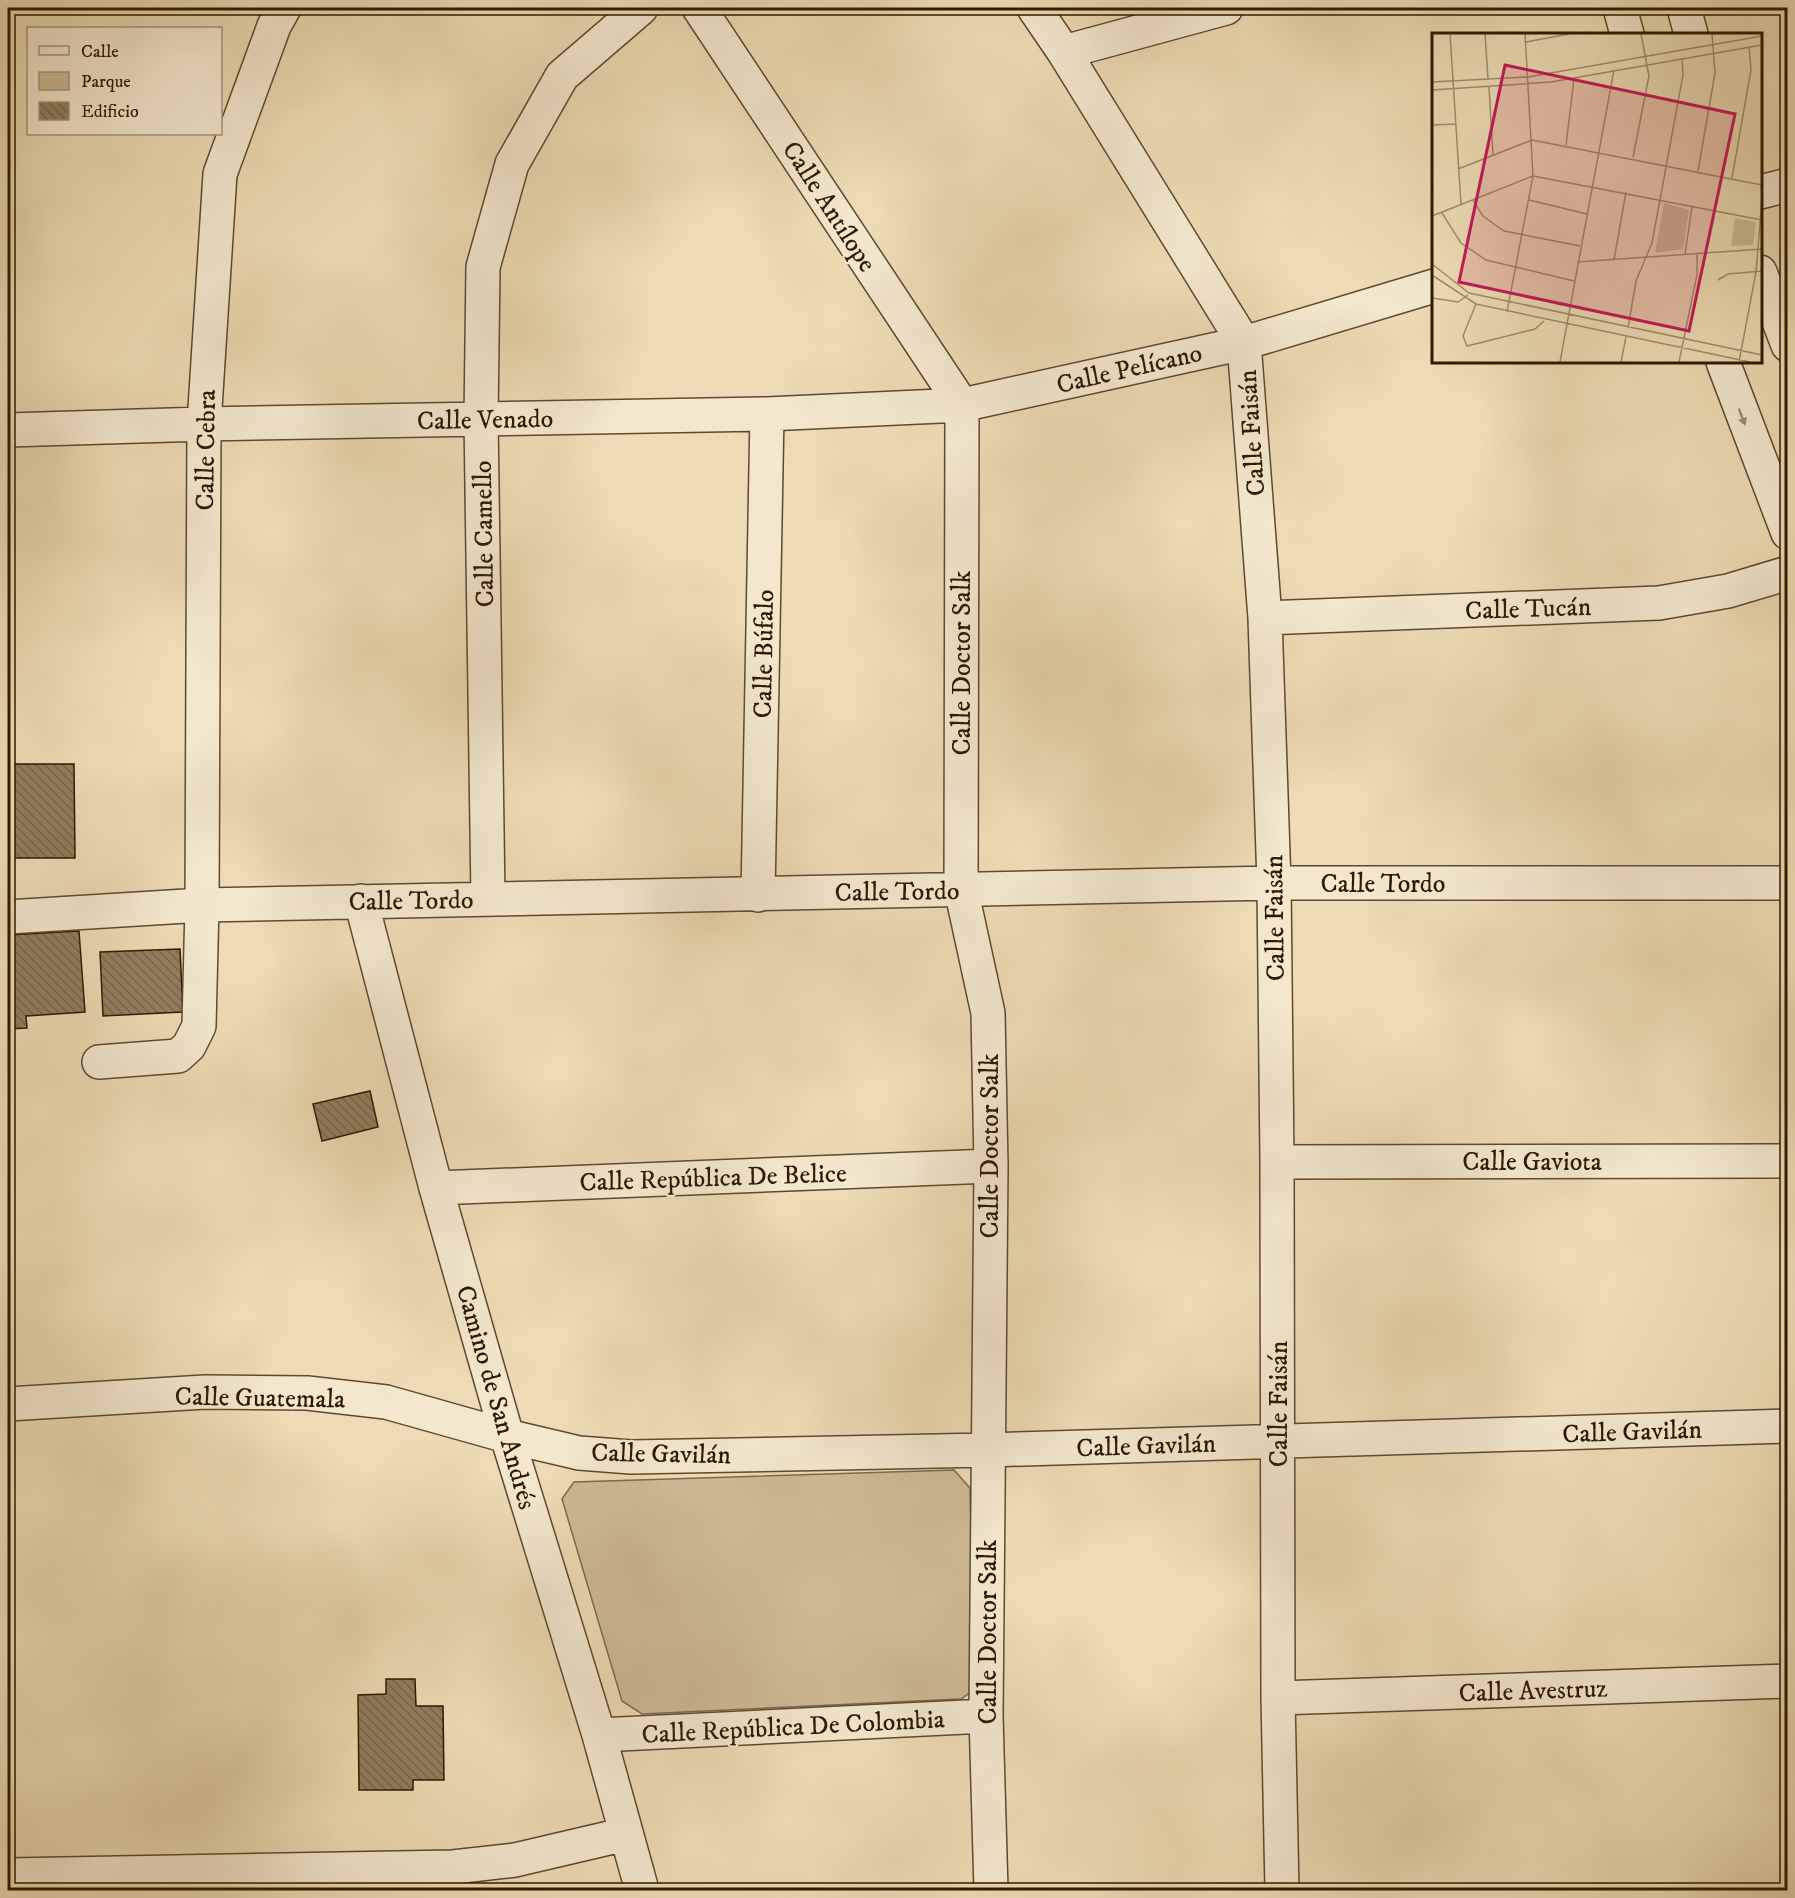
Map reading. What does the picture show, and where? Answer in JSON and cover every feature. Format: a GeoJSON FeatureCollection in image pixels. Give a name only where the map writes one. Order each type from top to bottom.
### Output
{"type":"FeatureCollection","features":[{"type":"Feature","properties":{"kind":"street","name":"Calle Cebra"},"geometry":{"type":"LineString","coordinates":[[99,1062],[178,1056],[189,1046],[199,1026],[202,905],[204,424],[220,174],[274,26],[284,8]]}},
{"type":"Feature","properties":{"kind":"street","name":"Calle Camello"},"geometry":{"type":"LineString","coordinates":[[488,898],[481,419],[483,267],[512,164],[562,76],[641,8]]}},
{"type":"Feature","properties":{"kind":"street","name":"Calle Antílope"},"geometry":{"type":"LineString","coordinates":[[699,8],[962,405]]}},
{"type":"Feature","properties":{"kind":"street","name":"Calle Faisán"},"geometry":{"type":"LineString","coordinates":[[1034,8],[1064,52],[1244,342],[1265,618],[1274,883],[1279,1441],[1278,1698],[1282,1890]]}},
{"type":"Feature","properties":{"kind":"street"},"geometry":{"type":"LineString","coordinates":[[1064,52],[1226,8]]}},
{"type":"Feature","properties":{"kind":"street"},"geometry":{"type":"LineString","coordinates":[[1620,8],[1627,33]]}},
{"type":"Feature","properties":{"kind":"street"},"geometry":{"type":"LineString","coordinates":[[1684,8],[1691,33]]}},
{"type":"Feature","properties":{"kind":"street"},"geometry":{"type":"LineString","coordinates":[[1762,192],[1788,184]]}},
{"type":"Feature","properties":{"kind":"street"},"geometry":{"type":"LineString","coordinates":[[1762,275],[1788,345]]}},
{"type":"Feature","properties":{"kind":"street","name":"Calle Pelícano"},"geometry":{"type":"LineString","coordinates":[[962,405],[1244,342],[1432,287]]}},
{"type":"Feature","properties":{"kind":"street"},"geometry":{"type":"LineString","coordinates":[[1723,363],[1788,533]]}},
{"type":"Feature","properties":{"kind":"street","name":"Calle Venado"},"geometry":{"type":"LineString","coordinates":[[8,430],[204,424],[767,414],[962,405]]}},
{"type":"Feature","properties":{"kind":"street","name":"Calle Doctor Salk"},"geometry":{"type":"LineString","coordinates":[[962,405],[961,889],[988,1013],[991,1166],[986,1716],[991,1890]]}},
{"type":"Feature","properties":{"kind":"street","name":"Calle Búfalo"},"geometry":{"type":"LineString","coordinates":[[758,895],[767,414]]}},
{"type":"Feature","properties":{"kind":"street","name":"Calle Tucán"},"geometry":{"type":"LineString","coordinates":[[1265,618],[1659,603],[1728,591],[1788,573]]}},
{"type":"Feature","properties":{"kind":"street","name":"Calle Tordo"},"geometry":{"type":"LineString","coordinates":[[8,917],[202,905],[488,898],[758,895],[1274,883],[1788,883]]}},
{"type":"Feature","properties":{"kind":"street","name":"Camino de San Andrés"},"geometry":{"type":"LineString","coordinates":[[361,901],[436,1188],[507,1436],[599,1736],[642,1890]]}},
{"type":"Feature","properties":{"kind":"street","name":"Calle Gaviota"},"geometry":{"type":"LineString","coordinates":[[1277,1162],[1788,1161]]}},
{"type":"Feature","properties":{"kind":"street","name":"Calle República De Belice"},"geometry":{"type":"LineString","coordinates":[[436,1188],[991,1166]]}},
{"type":"Feature","properties":{"kind":"street","name":"Calle Guatemala"},"geometry":{"type":"LineString","coordinates":[[8,1404],[205,1392],[307,1393],[386,1402],[507,1436]]}},
{"type":"Feature","properties":{"kind":"street","name":"Calle Gavilán"},"geometry":{"type":"LineString","coordinates":[[507,1436],[579,1453],[631,1456],[987,1450],[1788,1426]]}},
{"type":"Feature","properties":{"kind":"street","name":"Calle Avestruz"},"geometry":{"type":"LineString","coordinates":[[1278,1698],[1788,1681]]}},
{"type":"Feature","properties":{"kind":"street","name":"Calle República De Colombia"},"geometry":{"type":"LineString","coordinates":[[599,1736],[986,1716]]}},
{"type":"Feature","properties":{"kind":"street"},"geometry":{"type":"LineString","coordinates":[[8,1875],[453,1867],[515,1860],[626,1834]]}},
{"type":"Feature","properties":{"kind":"green space"},"geometry":{"type":"Polygon","coordinates":[[[954,1470],[970,1488],[975,1689],[961,1699],[642,1714],[622,1701],[562,1499],[574,1482],[954,1470]]]}},
{"type":"Feature","properties":{"kind":"building"},"geometry":{"type":"Polygon","coordinates":[[[10,764],[74,764],[75,858],[11,858],[10,764]]]}},
{"type":"Feature","properties":{"kind":"building"},"geometry":{"type":"Polygon","coordinates":[[[79,931],[85,1012],[26,1016],[27,1028],[8,1029],[8,935],[79,931]]]}},
{"type":"Feature","properties":{"kind":"building"},"geometry":{"type":"Polygon","coordinates":[[[180,949],[183,1012],[103,1016],[100,952],[180,949]]]}},
{"type":"Feature","properties":{"kind":"building"},"geometry":{"type":"Polygon","coordinates":[[[370,1091],[378,1127],[322,1141],[313,1104],[370,1091]]]}},
{"type":"Feature","properties":{"kind":"building"},"geometry":{"type":"Polygon","coordinates":[[[386,1679],[415,1679],[416,1706],[443,1706],[444,1780],[413,1780],[413,1790],[359,1790],[358,1695],[386,1694],[386,1679]]]}}]}
